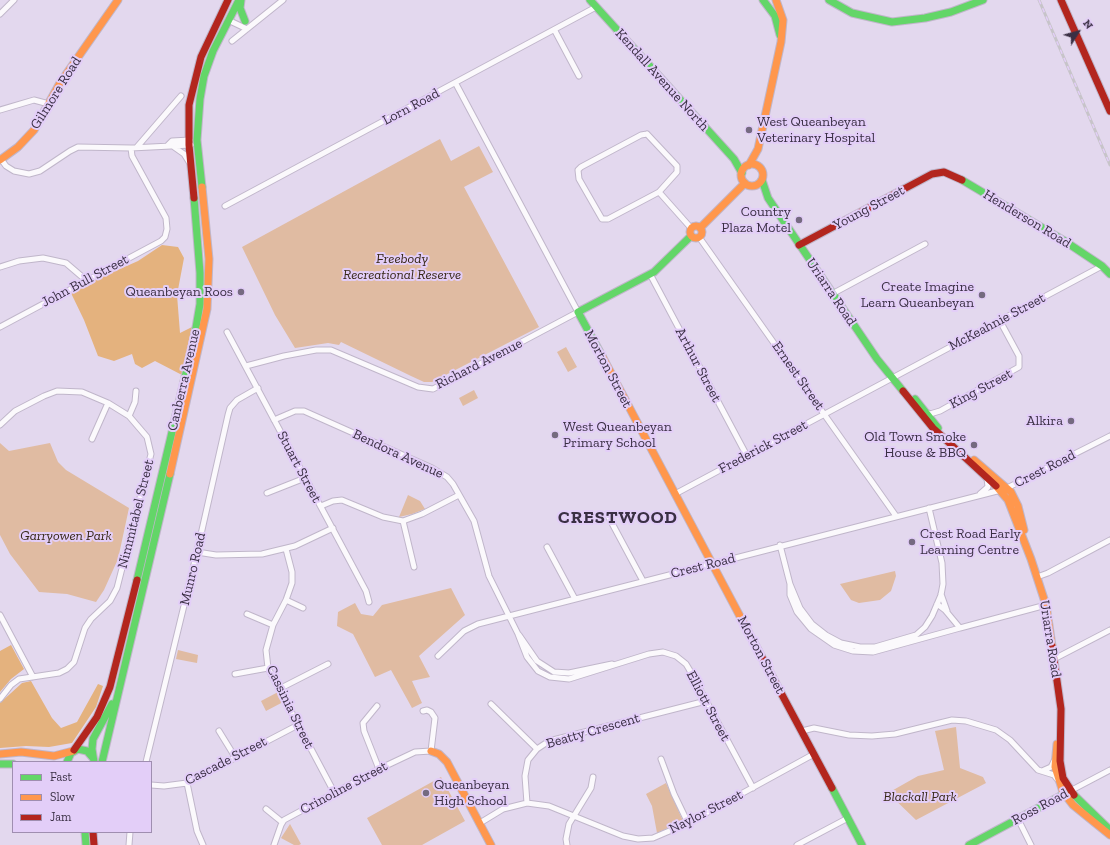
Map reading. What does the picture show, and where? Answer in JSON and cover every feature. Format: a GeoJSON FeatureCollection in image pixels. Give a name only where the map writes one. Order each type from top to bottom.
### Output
{"type":"FeatureCollection","features":[{"type":"Feature","properties":{"kind":"main road","name":"Gilmore Road"},"geometry":{"type":"LineString","coordinates":[[1,159],[26,140],[38,124],[60,83],[118,0]]}},
{"type":"Feature","properties":{"kind":"main road","name":"Canberra Avenue"},"geometry":{"type":"LineString","coordinates":[[68,761],[73,750],[97,717],[110,687],[128,619],[194,339],[200,304],[200,273],[188,143],[191,92],[200,57],[228,0]]}},
{"type":"Feature","properties":{"kind":"main road","name":"Canberra Avenue"},"geometry":{"type":"LineString","coordinates":[[102,761],[159,524],[207,309],[210,283],[209,259],[197,142],[200,99],[204,76],[229,18],[240,0]]}},
{"type":"Feature","properties":{"kind":"main road"},"geometry":{"type":"LineString","coordinates":[[240,0],[240,12],[245,21]]}},
{"type":"Feature","properties":{"kind":"main road","name":"Kendall Avenue North"},"geometry":{"type":"LineString","coordinates":[[590,0],[734,159],[742,173]]}},
{"type":"Feature","properties":{"kind":"main road"},"geometry":{"type":"LineString","coordinates":[[763,0],[773,13],[778,27]]}},
{"type":"Feature","properties":{"kind":"main road"},"geometry":{"type":"LineString","coordinates":[[768,0],[774,9],[781,44]]}},
{"type":"Feature","properties":{"kind":"main road"},"geometry":{"type":"LineString","coordinates":[[745,183],[742,173],[749,166],[758,149],[781,44],[783,20],[776,0]]}},
{"type":"Feature","properties":{"kind":"main road"},"geometry":{"type":"LineString","coordinates":[[829,0],[852,13],[873,19],[892,22],[925,18],[967,3],[983,0]]}},
{"type":"Feature","properties":{"kind":"main road"},"geometry":{"type":"LineString","coordinates":[[1061,0],[1110,111]]}},
{"type":"Feature","properties":{"kind":"main road"},"geometry":{"type":"LineString","coordinates":[[745,183],[754,186],[762,180],[763,174],[758,149]]}},
{"type":"Feature","properties":{"kind":"main road","name":"Kendall Avenue North"},"geometry":{"type":"LineString","coordinates":[[734,159],[749,166]]}},
{"type":"Feature","properties":{"kind":"main road"},"geometry":{"type":"LineString","coordinates":[[749,166],[755,165],[761,169]]}},
{"type":"Feature","properties":{"kind":"main road","name":"Young Street"},"geometry":{"type":"LineString","coordinates":[[799,245],[932,174],[940,172]]}},
{"type":"Feature","properties":{"kind":"main road","name":"Henderson Road"},"geometry":{"type":"LineString","coordinates":[[940,172],[955,176],[1075,247],[1102,266],[1110,274]]}},
{"type":"Feature","properties":{"kind":"main road","name":"Uriarra Road"},"geometry":{"type":"LineString","coordinates":[[762,180],[768,198],[874,356],[930,424],[986,476],[1004,489]]}},
{"type":"Feature","properties":{"kind":"main road"},"geometry":{"type":"LineString","coordinates":[[700,228],[745,183]]}},
{"type":"Feature","properties":{"kind":"main road","name":"Uriarra Road"},"geometry":{"type":"LineString","coordinates":[[754,186],[768,198]]}},
{"type":"Feature","properties":{"kind":"main road"},"geometry":{"type":"LineString","coordinates":[[695,226],[700,228],[702,231],[699,237],[694,238],[691,236],[691,228],[695,226]]}},
{"type":"Feature","properties":{"kind":"main road","name":"Richard Avenue"},"geometry":{"type":"LineString","coordinates":[[578,312],[650,274],[691,236]]}},
{"type":"Feature","properties":{"kind":"main road","name":"Morton Street"},"geometry":{"type":"LineString","coordinates":[[578,312],[862,845]]}},
{"type":"Feature","properties":{"kind":"main road","name":"Uriarra Road"},"geometry":{"type":"LineString","coordinates":[[895,380],[926,412],[947,440]]}},
{"type":"Feature","properties":{"kind":"main road","name":"Uriarra Road"},"geometry":{"type":"LineString","coordinates":[[959,450],[980,464],[1004,489],[1010,503],[1046,605],[1062,720],[1060,764],[1067,793],[1110,830]]}},
{"type":"Feature","properties":{"kind":"main road","name":"Canberra Avenue"},"geometry":{"type":"LineString","coordinates":[[93,760],[92,746],[95,735],[119,688]]}},
{"type":"Feature","properties":{"kind":"main road","name":"Uriarra Road"},"geometry":{"type":"LineString","coordinates":[[1062,720],[1054,761],[1058,779],[1073,805],[1110,835]]}},
{"type":"Feature","properties":{"kind":"main road"},"geometry":{"type":"LineString","coordinates":[[0,754],[21,752],[54,756],[73,750],[85,750],[93,760]]}},
{"type":"Feature","properties":{"kind":"main road"},"geometry":{"type":"LineString","coordinates":[[431,751],[439,754],[447,762],[492,845]]}},
{"type":"Feature","properties":{"kind":"main road"},"geometry":{"type":"LineString","coordinates":[[0,764],[12,764]]}},
{"type":"Feature","properties":{"kind":"main road","name":"Ross Road"},"geometry":{"type":"LineString","coordinates":[[969,845],[1067,793]]}},
{"type":"Feature","properties":{"kind":"main road"},"geometry":{"type":"LineString","coordinates":[[85,833],[86,845]]}},
{"type":"Feature","properties":{"kind":"main road"},"geometry":{"type":"LineString","coordinates":[[93,833],[95,845]]}},
{"type":"Feature","properties":{"kind":"main road"},"geometry":{"type":"LineString","coordinates":[[95,845],[96,833]]}},
{"type":"Feature","properties":{"kind":"street"},"geometry":{"type":"LineString","coordinates":[[0,14],[14,0]]}},
{"type":"Feature","properties":{"kind":"street"},"geometry":{"type":"LineString","coordinates":[[232,41],[283,0]]}},
{"type":"Feature","properties":{"kind":"street","name":"Lorn Road"},"geometry":{"type":"LineString","coordinates":[[226,206],[555,31],[596,7]]}},
{"type":"Feature","properties":{"kind":"street"},"geometry":{"type":"LineString","coordinates":[[221,14],[247,28]]}},
{"type":"Feature","properties":{"kind":"street"},"geometry":{"type":"LineString","coordinates":[[229,18],[252,24]]}},
{"type":"Feature","properties":{"kind":"street"},"geometry":{"type":"LineString","coordinates":[[555,31],[579,76]]}},
{"type":"Feature","properties":{"kind":"street","name":"Morton Street"},"geometry":{"type":"LineString","coordinates":[[456,84],[578,312]]}},
{"type":"Feature","properties":{"kind":"street"},"geometry":{"type":"LineString","coordinates":[[134,147],[181,96]]}},
{"type":"Feature","properties":{"kind":"street"},"geometry":{"type":"LineString","coordinates":[[0,110],[34,100],[49,104]]}},
{"type":"Feature","properties":{"kind":"street"},"geometry":{"type":"LineString","coordinates":[[647,134],[678,169],[676,174],[659,192],[604,220],[598,214],[577,172],[580,167],[641,135],[647,134]]}},
{"type":"Feature","properties":{"kind":"street"},"geometry":{"type":"LineString","coordinates":[[171,146],[172,141],[188,143],[197,142]]}},
{"type":"Feature","properties":{"kind":"street"},"geometry":{"type":"LineString","coordinates":[[1,159],[6,166],[14,171],[29,174],[43,170],[75,148],[171,146],[184,154],[190,164]]}},
{"type":"Feature","properties":{"kind":"street","name":"John Bull Street"},"geometry":{"type":"LineString","coordinates":[[0,327],[161,241],[167,232],[166,218],[133,158],[134,147]]}},
{"type":"Feature","properties":{"kind":"street"},"geometry":{"type":"LineString","coordinates":[[659,192],[691,228]]}},
{"type":"Feature","properties":{"kind":"street","name":"Ernest Street"},"geometry":{"type":"LineString","coordinates":[[699,237],[896,516]]}},
{"type":"Feature","properties":{"kind":"street"},"geometry":{"type":"LineString","coordinates":[[832,294],[925,244]]}},
{"type":"Feature","properties":{"kind":"street"},"geometry":{"type":"LineString","coordinates":[[0,267],[19,261],[43,258],[66,263],[86,281]]}},
{"type":"Feature","properties":{"kind":"street","name":"McKeahnie Street"},"geometry":{"type":"LineString","coordinates":[[895,380],[1102,266]]}},
{"type":"Feature","properties":{"kind":"street","name":"Arthur Street"},"geometry":{"type":"LineString","coordinates":[[650,274],[747,456]]}},
{"type":"Feature","properties":{"kind":"street","name":"Richard Avenue"},"geometry":{"type":"LineString","coordinates":[[246,366],[284,356],[316,350],[332,350],[418,387],[433,389],[578,312]]}},
{"type":"Feature","properties":{"kind":"street","name":"King Street"},"geometry":{"type":"LineString","coordinates":[[926,412],[930,414],[940,411],[1016,370],[1021,364],[1019,356],[1000,321]]}},
{"type":"Feature","properties":{"kind":"street","name":"Stuart Street"},"geometry":{"type":"LineString","coordinates":[[227,332],[366,591],[369,602]]}},
{"type":"Feature","properties":{"kind":"street","name":"Frederick Street"},"geometry":{"type":"LineString","coordinates":[[675,494],[825,414],[895,380]]}},
{"type":"Feature","properties":{"kind":"street","name":"Munro Road"},"geometry":{"type":"LineString","coordinates":[[146,761],[230,408],[237,400],[258,388]]}},
{"type":"Feature","properties":{"kind":"street","name":"Nimmitabel Street"},"geometry":{"type":"LineString","coordinates":[[0,425],[15,411],[29,402],[57,391],[82,392],[129,416],[147,437],[151,454],[117,588],[110,601],[91,619],[84,628],[77,656],[71,666],[59,673],[25,677],[17,680],[0,699]]}},
{"type":"Feature","properties":{"kind":"street"},"geometry":{"type":"LineString","coordinates":[[129,416],[135,402],[136,392]]}},
{"type":"Feature","properties":{"kind":"street"},"geometry":{"type":"LineString","coordinates":[[92,439],[108,404]]}},
{"type":"Feature","properties":{"kind":"street","name":"Bendora Avenue"},"geometry":{"type":"LineString","coordinates":[[274,420],[295,411],[304,411],[440,472],[451,481],[474,522],[489,576],[510,615]]}},
{"type":"Feature","properties":{"kind":"street","name":"King Street"},"geometry":{"type":"LineString","coordinates":[[936,425],[935,418],[940,411]]}},
{"type":"Feature","properties":{"kind":"street"},"geometry":{"type":"LineString","coordinates":[[1109,436],[1110,443]]}},
{"type":"Feature","properties":{"kind":"street","name":"Crest Road"},"geometry":{"type":"LineString","coordinates":[[438,656],[473,626],[510,615],[1004,489],[1109,436]]}},
{"type":"Feature","properties":{"kind":"street"},"geometry":{"type":"LineString","coordinates":[[978,496],[988,487],[989,482],[986,476]]}},
{"type":"Feature","properties":{"kind":"street"},"geometry":{"type":"LineString","coordinates":[[267,492],[305,478]]}},
{"type":"Feature","properties":{"kind":"street"},"geometry":{"type":"LineString","coordinates":[[321,506],[333,501],[342,500],[383,517],[403,521],[422,514],[459,495]]}},
{"type":"Feature","properties":{"kind":"street"},"geometry":{"type":"LineString","coordinates":[[916,635],[927,625],[941,593],[943,579],[942,563],[929,508]]}},
{"type":"Feature","properties":{"kind":"street"},"geometry":{"type":"LineString","coordinates":[[607,514],[643,581]]}},
{"type":"Feature","properties":{"kind":"street"},"geometry":{"type":"LineString","coordinates":[[403,521],[414,567]]}},
{"type":"Feature","properties":{"kind":"street"},"geometry":{"type":"LineString","coordinates":[[197,552],[216,555],[248,554],[286,549],[304,543],[332,528]]}},
{"type":"Feature","properties":{"kind":"street"},"geometry":{"type":"LineString","coordinates":[[1037,577],[1110,540]]}},
{"type":"Feature","properties":{"kind":"street"},"geometry":{"type":"LineString","coordinates":[[548,546],[575,599]]}},
{"type":"Feature","properties":{"kind":"street"},"geometry":{"type":"LineString","coordinates":[[780,546],[790,584],[800,608],[812,624],[826,635],[841,643],[860,647],[875,647],[916,635],[928,636]]}},
{"type":"Feature","properties":{"kind":"street","name":"Cassinia Street"},"geometry":{"type":"LineString","coordinates":[[286,549],[292,577],[286,600],[273,625],[266,650],[268,668],[335,794]]}},
{"type":"Feature","properties":{"kind":"street"},"geometry":{"type":"LineString","coordinates":[[790,584],[789,592],[792,602],[802,620],[820,637],[834,645],[853,651],[869,652],[905,644],[928,636],[1046,605]]}},
{"type":"Feature","properties":{"kind":"street"},"geometry":{"type":"LineString","coordinates":[[941,593],[944,605],[949,615]]}},
{"type":"Feature","properties":{"kind":"street"},"geometry":{"type":"LineString","coordinates":[[286,600],[303,608]]}},
{"type":"Feature","properties":{"kind":"street"},"geometry":{"type":"LineString","coordinates":[[937,604],[960,628]]}},
{"type":"Feature","properties":{"kind":"street"},"geometry":{"type":"LineString","coordinates":[[246,614],[273,625]]}},
{"type":"Feature","properties":{"kind":"street"},"geometry":{"type":"LineString","coordinates":[[0,615],[33,677]]}},
{"type":"Feature","properties":{"kind":"street","name":"Elliott Street"},"geometry":{"type":"LineString","coordinates":[[510,615],[520,642],[530,662],[538,671],[550,677],[562,679],[577,678],[621,662],[649,654],[670,653],[686,664],[753,788]]}},
{"type":"Feature","properties":{"kind":"street"},"geometry":{"type":"LineString","coordinates":[[1054,659],[1110,630]]}},
{"type":"Feature","properties":{"kind":"street"},"geometry":{"type":"LineString","coordinates":[[278,689],[328,664]]}},
{"type":"Feature","properties":{"kind":"street"},"geometry":{"type":"LineString","coordinates":[[234,674],[268,668]]}},
{"type":"Feature","properties":{"kind":"street","name":"Beatty Crescent"},"geometry":{"type":"LineString","coordinates":[[527,803],[525,776],[528,760],[537,749],[549,741],[706,701]]}},
{"type":"Feature","properties":{"kind":"street"},"geometry":{"type":"LineString","coordinates":[[491,704],[537,749]]}},
{"type":"Feature","properties":{"kind":"street"},"geometry":{"type":"LineString","coordinates":[[377,706],[363,723],[364,730],[379,769]]}},
{"type":"Feature","properties":{"kind":"street"},"geometry":{"type":"LineString","coordinates":[[423,711],[427,710],[431,712],[435,718],[431,751]]}},
{"type":"Feature","properties":{"kind":"street"},"geometry":{"type":"LineString","coordinates":[[802,731],[814,728],[849,735],[872,736],[895,734],[953,720],[966,720],[986,726],[1001,733],[1041,771],[1054,775],[1058,779]]}},
{"type":"Feature","properties":{"kind":"street","name":"Cascade Street"},"geometry":{"type":"LineString","coordinates":[[152,785],[164,786],[187,783],[298,725]]}},
{"type":"Feature","properties":{"kind":"street"},"geometry":{"type":"LineString","coordinates":[[219,731],[235,757]]}},
{"type":"Feature","properties":{"kind":"street","name":"Crinoline Street"},"geometry":{"type":"LineString","coordinates":[[282,822],[379,769],[415,752],[431,751]]}},
{"type":"Feature","properties":{"kind":"street","name":"Naylor Street"},"geometry":{"type":"LineString","coordinates":[[480,823],[503,809],[527,803],[549,806],[623,836],[638,839],[653,838],[688,822],[814,754]]}},
{"type":"Feature","properties":{"kind":"street"},"geometry":{"type":"LineString","coordinates":[[661,759],[674,794],[688,822]]}},
{"type":"Feature","properties":{"kind":"street"},"geometry":{"type":"LineString","coordinates":[[1041,771],[1051,767],[1054,761]]}},
{"type":"Feature","properties":{"kind":"street","name":"Ross Road"},"geometry":{"type":"LineString","coordinates":[[1067,793],[1110,770]]}},
{"type":"Feature","properties":{"kind":"street"},"geometry":{"type":"LineString","coordinates":[[567,845],[566,839],[569,824],[591,788],[593,777]]}},
{"type":"Feature","properties":{"kind":"street"},"geometry":{"type":"LineString","coordinates":[[187,783],[197,831],[203,845]]}},
{"type":"Feature","properties":{"kind":"street"},"geometry":{"type":"LineString","coordinates":[[266,809],[282,822],[274,845]]}},
{"type":"Feature","properties":{"kind":"street"},"geometry":{"type":"LineString","coordinates":[[797,845],[848,818]]}},
{"type":"Feature","properties":{"kind":"street"},"geometry":{"type":"LineString","coordinates":[[1018,819],[1031,845]]}},
{"type":"Feature","properties":{"kind":"street"},"geometry":{"type":"LineString","coordinates":[[129,845],[130,833]]}},
{"type":"Feature","properties":{"kind":"green space","name":"Freebody Recreational Reserve"},"geometry":{"type":"Polygon","coordinates":[[[440,139],[451,161],[479,146],[493,172],[464,187],[539,327],[432,382],[424,382],[341,342],[339,345],[328,343],[295,348],[275,315],[242,247],[440,139]]]}},
{"type":"Feature","properties":{"kind":"green space"},"geometry":{"type":"Polygon","coordinates":[[[566,347],[577,367],[568,372],[557,352],[566,347]]]}},
{"type":"Feature","properties":{"kind":"green space"},"geometry":{"type":"Polygon","coordinates":[[[474,390],[478,398],[463,406],[459,398],[474,390]]]}},
{"type":"Feature","properties":{"kind":"green space","name":"Garryowen Park"},"geometry":{"type":"Polygon","coordinates":[[[0,443],[9,451],[50,443],[58,462],[66,470],[129,508],[118,559],[104,590],[96,602],[67,594],[39,592],[10,554],[0,535],[0,443]]]}},
{"type":"Feature","properties":{"kind":"green space"},"geometry":{"type":"Polygon","coordinates":[[[408,495],[420,501],[425,509],[399,517],[408,495]]]}},
{"type":"Feature","properties":{"kind":"green space"},"geometry":{"type":"Polygon","coordinates":[[[895,571],[896,576],[891,591],[880,600],[859,603],[851,600],[840,584],[895,571]]]}},
{"type":"Feature","properties":{"kind":"green space"},"geometry":{"type":"Polygon","coordinates":[[[451,588],[465,615],[419,656],[430,677],[412,681],[422,703],[412,708],[391,670],[375,677],[353,634],[337,626],[338,612],[355,603],[361,614],[373,616],[382,605],[451,588]]]}},
{"type":"Feature","properties":{"kind":"green space"},"geometry":{"type":"Polygon","coordinates":[[[178,650],[198,655],[197,663],[176,659],[178,650]]]}},
{"type":"Feature","properties":{"kind":"green space"},"geometry":{"type":"Polygon","coordinates":[[[280,691],[285,701],[266,711],[261,701],[280,691]]]}},
{"type":"Feature","properties":{"kind":"green space","name":"Blackall Park"},"geometry":{"type":"Polygon","coordinates":[[[956,727],[960,768],[983,777],[986,783],[916,820],[888,793],[918,776],[944,770],[935,731],[956,727]]]}},
{"type":"Feature","properties":{"kind":"green space"},"geometry":{"type":"Polygon","coordinates":[[[441,777],[465,821],[422,845],[382,845],[367,818],[441,777]]]}},
{"type":"Feature","properties":{"kind":"green space"},"geometry":{"type":"Polygon","coordinates":[[[666,783],[683,821],[657,833],[652,806],[646,794],[666,783]]]}},
{"type":"Feature","properties":{"kind":"green space"},"geometry":{"type":"Polygon","coordinates":[[[290,824],[301,844],[299,845],[294,845],[281,838],[290,824]]]}},
{"type":"Feature","properties":{"kind":"shaded area"},"geometry":{"type":"Polygon","coordinates":[[[162,245],[178,247],[184,258],[177,295],[180,333],[192,327],[182,375],[155,361],[142,368],[135,364],[132,354],[114,361],[98,356],[84,320],[70,291],[138,261],[162,245]]]}},
{"type":"Feature","properties":{"kind":"shaded area"},"geometry":{"type":"Polygon","coordinates":[[[11,645],[24,669],[11,679],[0,692],[0,651],[11,645]]]}},
{"type":"Feature","properties":{"kind":"shaded area"},"geometry":{"type":"Polygon","coordinates":[[[31,681],[52,718],[61,728],[77,722],[98,684],[103,686],[96,707],[72,743],[49,747],[26,746],[0,748],[0,703],[22,683],[31,681]]]}},
{"type":"Feature","properties":{"kind":"railway"},"geometry":{"type":"LineString","coordinates":[[1039,0],[1110,165]]}},
{"type":"Feature","properties":{"kind":"traffic: fast"},"geometry":{"type":"LineString","coordinates":[[202,187],[197,140],[200,99],[204,76],[213,51],[239,0]]}},
{"type":"Feature","properties":{"kind":"traffic: fast"},"geometry":{"type":"LineString","coordinates":[[241,0],[240,8],[245,21]]}},
{"type":"Feature","properties":{"kind":"traffic: fast"},"geometry":{"type":"LineString","coordinates":[[590,0],[734,159],[742,173]]}},
{"type":"Feature","properties":{"kind":"traffic: fast"},"geometry":{"type":"LineString","coordinates":[[763,0],[775,16],[780,35]]}},
{"type":"Feature","properties":{"kind":"traffic: fast"},"geometry":{"type":"LineString","coordinates":[[829,0],[852,13],[892,22],[925,18],[951,12],[983,0]]}},
{"type":"Feature","properties":{"kind":"traffic: fast"},"geometry":{"type":"LineString","coordinates":[[762,180],[768,198],[877,359],[903,391]]}},
{"type":"Feature","properties":{"kind":"traffic: fast"},"geometry":{"type":"LineString","coordinates":[[962,180],[1063,240],[1102,266],[1110,274]]}},
{"type":"Feature","properties":{"kind":"traffic: fast"},"geometry":{"type":"LineString","coordinates":[[137,580],[194,339],[200,304],[200,273],[194,198]]}},
{"type":"Feature","properties":{"kind":"traffic: fast"},"geometry":{"type":"LineString","coordinates":[[602,356],[578,312],[654,272],[691,236]]}},
{"type":"Feature","properties":{"kind":"traffic: fast"},"geometry":{"type":"LineString","coordinates":[[915,399],[938,428]]}},
{"type":"Feature","properties":{"kind":"traffic: fast"},"geometry":{"type":"LineString","coordinates":[[102,761],[170,474]]}},
{"type":"Feature","properties":{"kind":"traffic: fast"},"geometry":{"type":"LineString","coordinates":[[94,761],[92,749],[93,739],[112,704]]}},
{"type":"Feature","properties":{"kind":"traffic: fast"},"geometry":{"type":"LineString","coordinates":[[67,761],[71,753],[78,749],[87,751],[93,758]]}},
{"type":"Feature","properties":{"kind":"traffic: fast"},"geometry":{"type":"LineString","coordinates":[[0,764],[12,764]]}},
{"type":"Feature","properties":{"kind":"traffic: fast"},"geometry":{"type":"LineString","coordinates":[[832,788],[862,845]]}},
{"type":"Feature","properties":{"kind":"traffic: fast"},"geometry":{"type":"LineString","coordinates":[[969,845],[1068,792]]}},
{"type":"Feature","properties":{"kind":"traffic: fast"},"geometry":{"type":"LineString","coordinates":[[1074,795],[1110,830]]}},
{"type":"Feature","properties":{"kind":"traffic: fast"},"geometry":{"type":"LineString","coordinates":[[85,833],[86,845]]}},
{"type":"Feature","properties":{"kind":"traffic: slow"},"geometry":{"type":"LineString","coordinates":[[0,160],[18,147],[34,130],[60,83],[118,0]]}},
{"type":"Feature","properties":{"kind":"traffic: slow"},"geometry":{"type":"LineString","coordinates":[[749,165],[758,149],[781,42],[783,20],[776,0]]}},
{"type":"Feature","properties":{"kind":"traffic: slow"},"geometry":{"type":"LineString","coordinates":[[752,164],[760,167],[763,175],[760,183],[752,186],[744,183],[741,175],[744,167],[752,164]]}},
{"type":"Feature","properties":{"kind":"traffic: slow"},"geometry":{"type":"LineString","coordinates":[[700,228],[745,183]]}},
{"type":"Feature","properties":{"kind":"traffic: slow"},"geometry":{"type":"LineString","coordinates":[[170,474],[207,309],[209,259],[202,187]]}},
{"type":"Feature","properties":{"kind":"traffic: slow"},"geometry":{"type":"LineString","coordinates":[[696,226],[700,228],[702,232],[700,236],[696,238],[692,236],[690,232],[692,228],[696,226]]}},
{"type":"Feature","properties":{"kind":"traffic: slow"},"geometry":{"type":"LineString","coordinates":[[602,356],[751,637]]}},
{"type":"Feature","properties":{"kind":"traffic: slow"},"geometry":{"type":"LineString","coordinates":[[974,460],[1011,492],[1018,506],[1024,530]]}},
{"type":"Feature","properties":{"kind":"traffic: slow"},"geometry":{"type":"LineString","coordinates":[[996,486],[1008,500],[1031,559],[1046,605],[1052,646]]}},
{"type":"Feature","properties":{"kind":"traffic: slow"},"geometry":{"type":"LineString","coordinates":[[1057,744],[1055,767],[1063,792],[1073,805],[1110,835]]}},
{"type":"Feature","properties":{"kind":"traffic: slow"},"geometry":{"type":"LineString","coordinates":[[0,754],[21,752],[54,756],[73,751]]}},
{"type":"Feature","properties":{"kind":"traffic: slow"},"geometry":{"type":"LineString","coordinates":[[431,751],[439,754],[447,762],[491,845]]}},
{"type":"Feature","properties":{"kind":"traffic: jam"},"geometry":{"type":"LineString","coordinates":[[194,198],[189,145],[189,105],[201,57],[228,0]]}},
{"type":"Feature","properties":{"kind":"traffic: jam"},"geometry":{"type":"LineString","coordinates":[[1061,0],[1110,111]]}},
{"type":"Feature","properties":{"kind":"traffic: jam"},"geometry":{"type":"LineString","coordinates":[[799,245],[932,174],[944,172],[962,180]]}},
{"type":"Feature","properties":{"kind":"traffic: jam"},"geometry":{"type":"LineString","coordinates":[[903,391],[933,428],[996,486]]}},
{"type":"Feature","properties":{"kind":"traffic: jam"},"geometry":{"type":"LineString","coordinates":[[74,750],[97,717],[110,687],[137,580]]}},
{"type":"Feature","properties":{"kind":"traffic: jam"},"geometry":{"type":"LineString","coordinates":[[751,637],[832,788]]}},
{"type":"Feature","properties":{"kind":"traffic: jam"},"geometry":{"type":"LineString","coordinates":[[1052,646],[1061,709],[1060,761],[1063,778],[1074,795]]}},
{"type":"Feature","properties":{"kind":"traffic: jam"},"geometry":{"type":"LineString","coordinates":[[93,833],[94,845]]}},
{"type":"Feature","properties":{"kind":"place","name":"West Queanbeyan Veterinary Hospital"},"geometry":{"type":"Point","coordinates":[749,130]}},
{"type":"Feature","properties":{"kind":"place","name":"Country Plaza Motel"},"geometry":{"type":"Point","coordinates":[799,220]}},
{"type":"Feature","properties":{"kind":"place","name":"Queanbeyan Roos"},"geometry":{"type":"Point","coordinates":[241,292]}},
{"type":"Feature","properties":{"kind":"place","name":"Create Imagine Learn Queanbeyan"},"geometry":{"type":"Point","coordinates":[982,295]}},
{"type":"Feature","properties":{"kind":"place","name":"Alkira"},"geometry":{"type":"Point","coordinates":[1071,421]}},
{"type":"Feature","properties":{"kind":"place","name":"West Queanbeyan Primary School"},"geometry":{"type":"Point","coordinates":[555,435]}},
{"type":"Feature","properties":{"kind":"place","name":"Old Town Smoke House & BBQ"},"geometry":{"type":"Point","coordinates":[974,445]}},
{"type":"Feature","properties":{"kind":"place","name":"Crest Road Early Learning Centre"},"geometry":{"type":"Point","coordinates":[912,542]}},
{"type":"Feature","properties":{"kind":"place","name":"Queanbeyan High School"},"geometry":{"type":"Point","coordinates":[426,793]}},
{"type":"Feature","properties":{"kind":"district","name":"CRESTWOOD"},"geometry":{"type":"Point","coordinates":[618,518]}}]}
